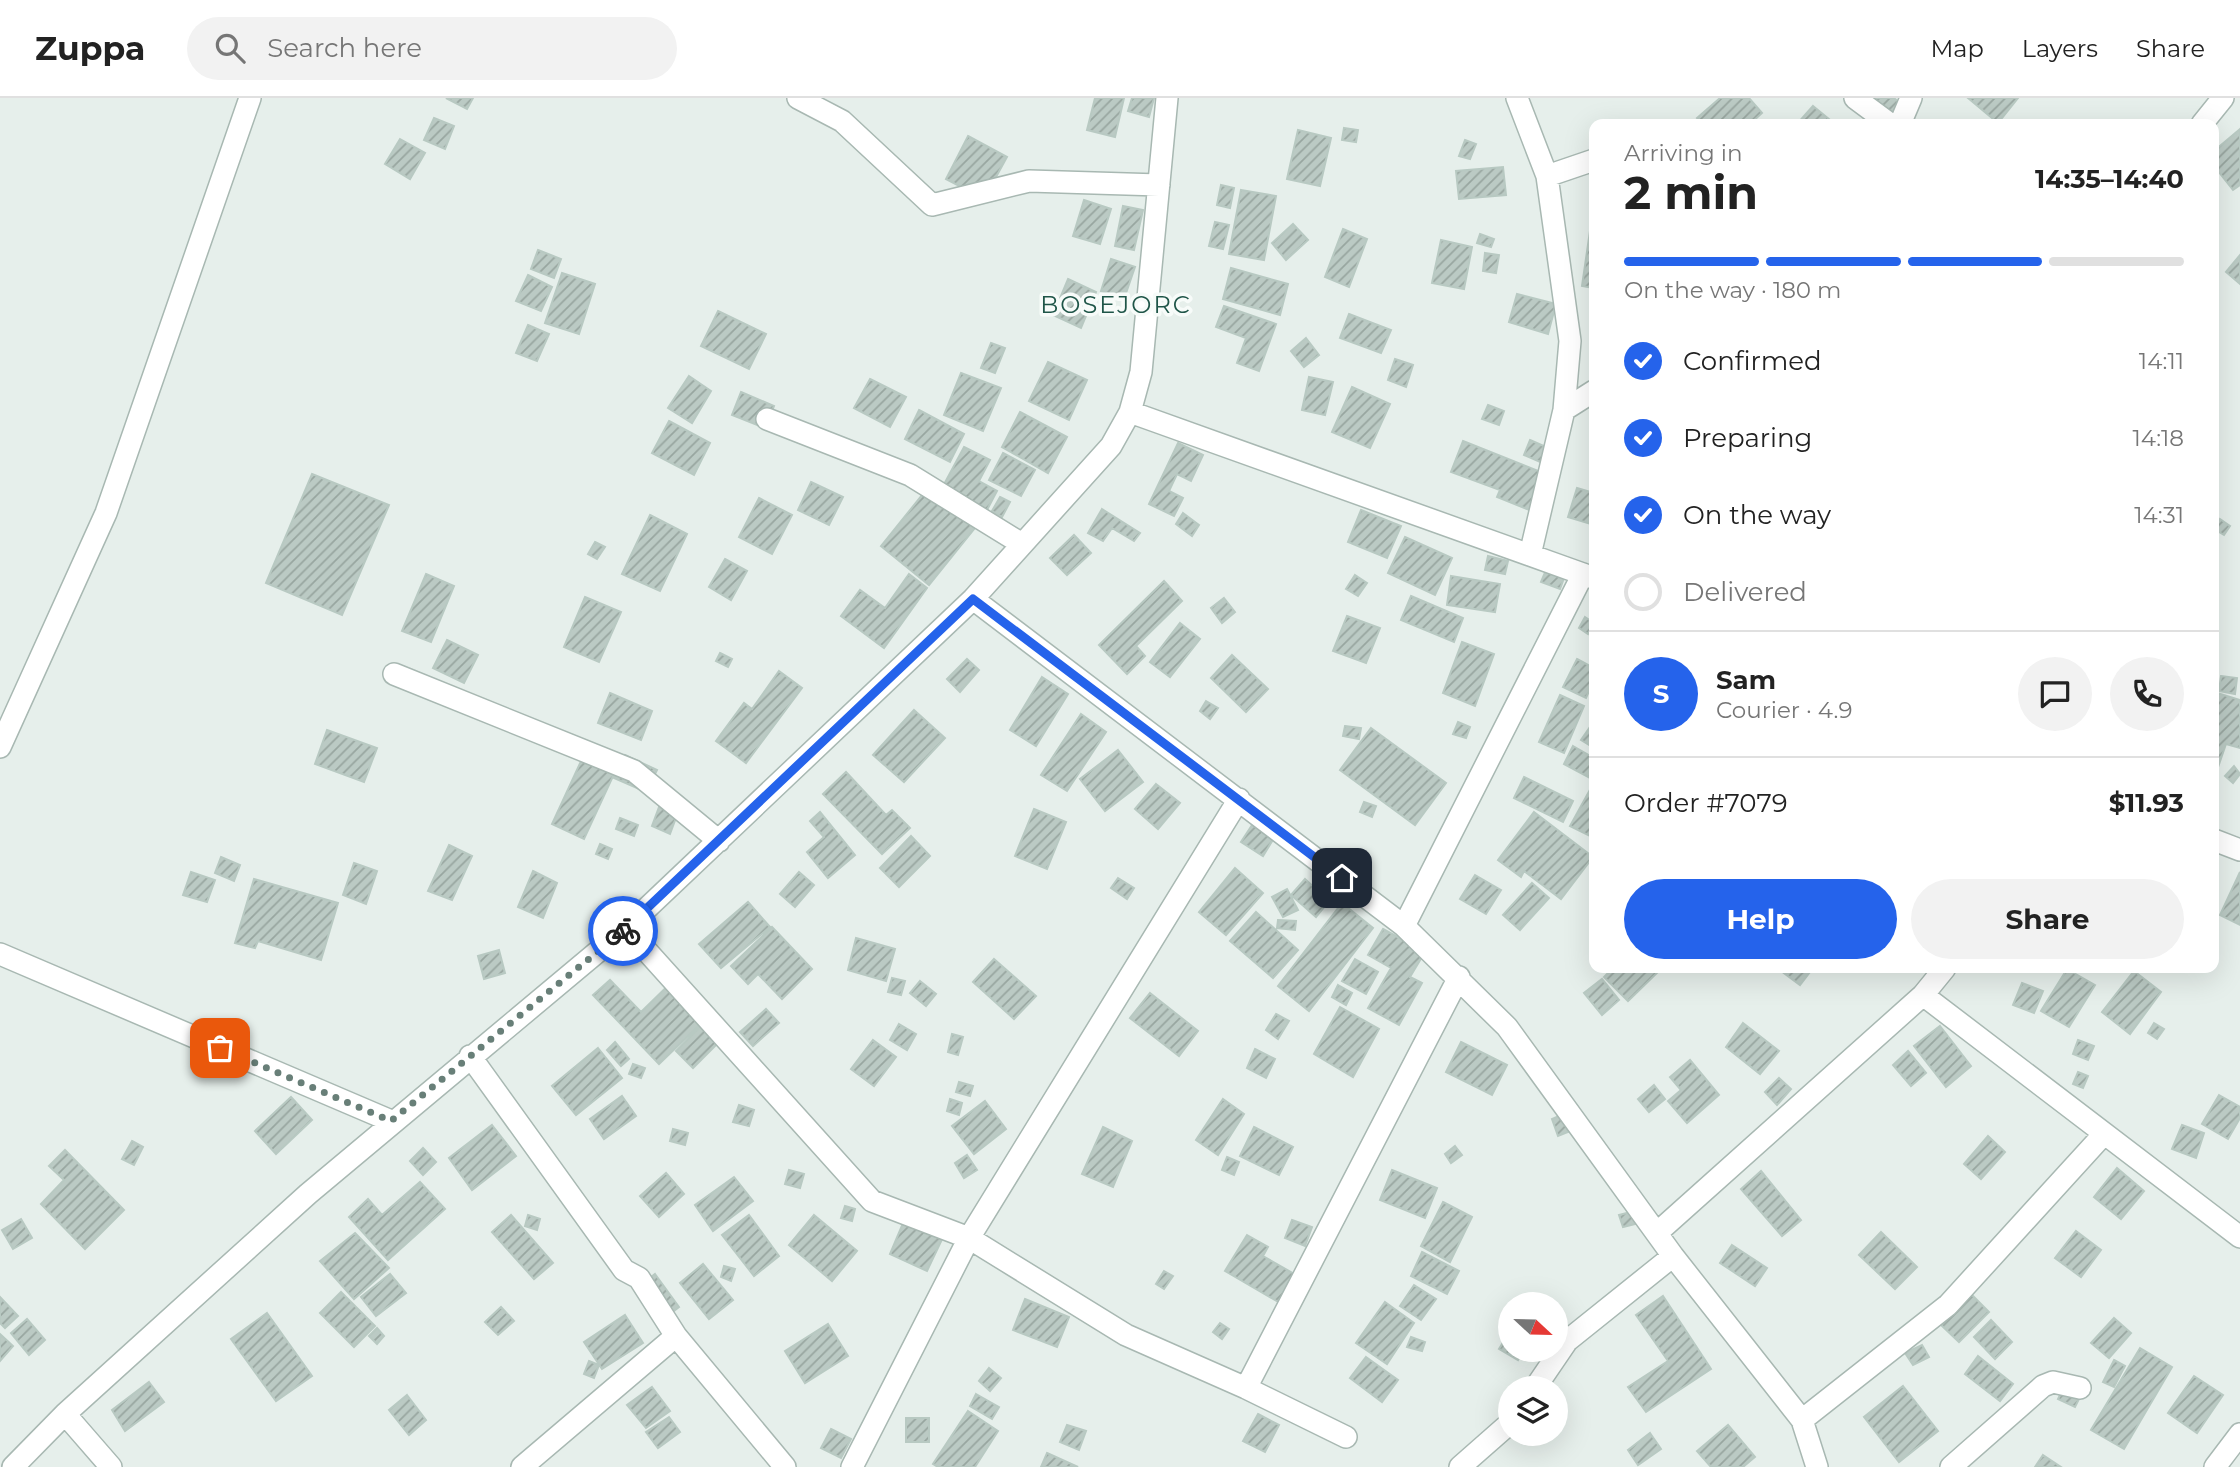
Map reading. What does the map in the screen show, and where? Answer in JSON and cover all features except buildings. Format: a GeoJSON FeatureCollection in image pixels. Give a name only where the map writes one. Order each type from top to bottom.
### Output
{"type":"FeatureCollection","features":[{"type":"Feature","properties":{"kind":"street"},"geometry":{"type":"LineString","coordinates":[[0,747],[106,513],[250,98]]}},
{"type":"Feature","properties":{"kind":"street"},"geometry":{"type":"LineString","coordinates":[[798,98],[842,121],[932,205],[1029,181],[1159,185]]}},
{"type":"Feature","properties":{"kind":"street"},"geometry":{"type":"LineString","coordinates":[[13,1467],[65,1414],[391,1121],[626,928],[973,599],[1111,446],[1130,412],[1141,372],[1167,98]]}},
{"type":"Feature","properties":{"kind":"street"},"geometry":{"type":"LineString","coordinates":[[1517,98],[1546,176],[1570,341],[1564,410],[1530,555]]}},
{"type":"Feature","properties":{"kind":"street"},"geometry":{"type":"LineString","coordinates":[[1855,98],[1884,119]]}},
{"type":"Feature","properties":{"kind":"street"},"geometry":{"type":"LineString","coordinates":[[1902,119],[1911,98]]}},
{"type":"Feature","properties":{"kind":"street"},"geometry":{"type":"LineString","coordinates":[[2206,119],[2223,98]]}},
{"type":"Feature","properties":{"kind":"street"},"geometry":{"type":"LineString","coordinates":[[1546,176],[1589,162]]}},
{"type":"Feature","properties":{"kind":"street"},"geometry":{"type":"LineString","coordinates":[[1564,410],[1589,394]]}},
{"type":"Feature","properties":{"kind":"street"},"geometry":{"type":"LineString","coordinates":[[1130,412],[1589,576],[1404,926]]}},
{"type":"Feature","properties":{"kind":"street"},"geometry":{"type":"LineString","coordinates":[[767,419],[910,475],[1023,544]]}},
{"type":"Feature","properties":{"kind":"street"},"geometry":{"type":"LineString","coordinates":[[973,599],[1404,926],[1459,977],[1507,1027],[1673,1255],[1802,1420],[1817,1467]]}},
{"type":"Feature","properties":{"kind":"street"},"geometry":{"type":"LineString","coordinates":[[394,674],[634,771],[719,841]]}},
{"type":"Feature","properties":{"kind":"street"},"geometry":{"type":"LineString","coordinates":[[852,1467],[969,1238],[1239,799]]}},
{"type":"Feature","properties":{"kind":"street"},"geometry":{"type":"LineString","coordinates":[[2219,841],[2240,850]]}},
{"type":"Feature","properties":{"kind":"street"},"geometry":{"type":"LineString","coordinates":[[626,928],[872,1201],[969,1238],[1126,1335],[1246,1388],[1346,1437]]}},
{"type":"Feature","properties":{"kind":"street"},"geometry":{"type":"LineString","coordinates":[[0,954],[391,1121]]}},
{"type":"Feature","properties":{"kind":"street"},"geometry":{"type":"LineString","coordinates":[[1658,1232],[1923,995],[1941,973]]}},
{"type":"Feature","properties":{"kind":"street"},"geometry":{"type":"LineString","coordinates":[[1246,1388],[1459,977]]}},
{"type":"Feature","properties":{"kind":"street"},"geometry":{"type":"LineString","coordinates":[[1923,995],[2240,1237]]}},
{"type":"Feature","properties":{"kind":"street"},"geometry":{"type":"LineString","coordinates":[[470,1056],[624,1270],[639,1278],[676,1336],[785,1467]]}},
{"type":"Feature","properties":{"kind":"street"},"geometry":{"type":"LineString","coordinates":[[1802,1420],[1948,1305],[2103,1135]]}},
{"type":"Feature","properties":{"kind":"street"},"geometry":{"type":"LineString","coordinates":[[1543,1376],[1567,1341],[1673,1255]]}},
{"type":"Feature","properties":{"kind":"street"},"geometry":{"type":"LineString","coordinates":[[522,1467],[676,1336]]}},
{"type":"Feature","properties":{"kind":"street"},"geometry":{"type":"LineString","coordinates":[[1951,1467],[2043,1386],[2053,1382],[2080,1388]]}},
{"type":"Feature","properties":{"kind":"street"},"geometry":{"type":"LineString","coordinates":[[65,1414],[111,1467]]}},
{"type":"Feature","properties":{"kind":"street"},"geometry":{"type":"LineString","coordinates":[[1460,1467],[1498,1434]]}},
{"type":"Feature","properties":{"kind":"street"},"geometry":{"type":"LineString","coordinates":[[2215,1467],[2239,1438]]}},
{"type":"Feature","properties":{"kind":"way so far"},"geometry":{"type":"LineString","coordinates":[[220,1048],[391,1121],[623,931]]}},
{"type":"Feature","properties":{"kind":"district","name":"BOSEJORC"},"geometry":{"type":"Point","coordinates":[1116,305]}},
{"type":"Feature","properties":{"kind":"route"},"geometry":{"type":"LineString","coordinates":[[623,931],[973,599],[1342,878]]}}]}
